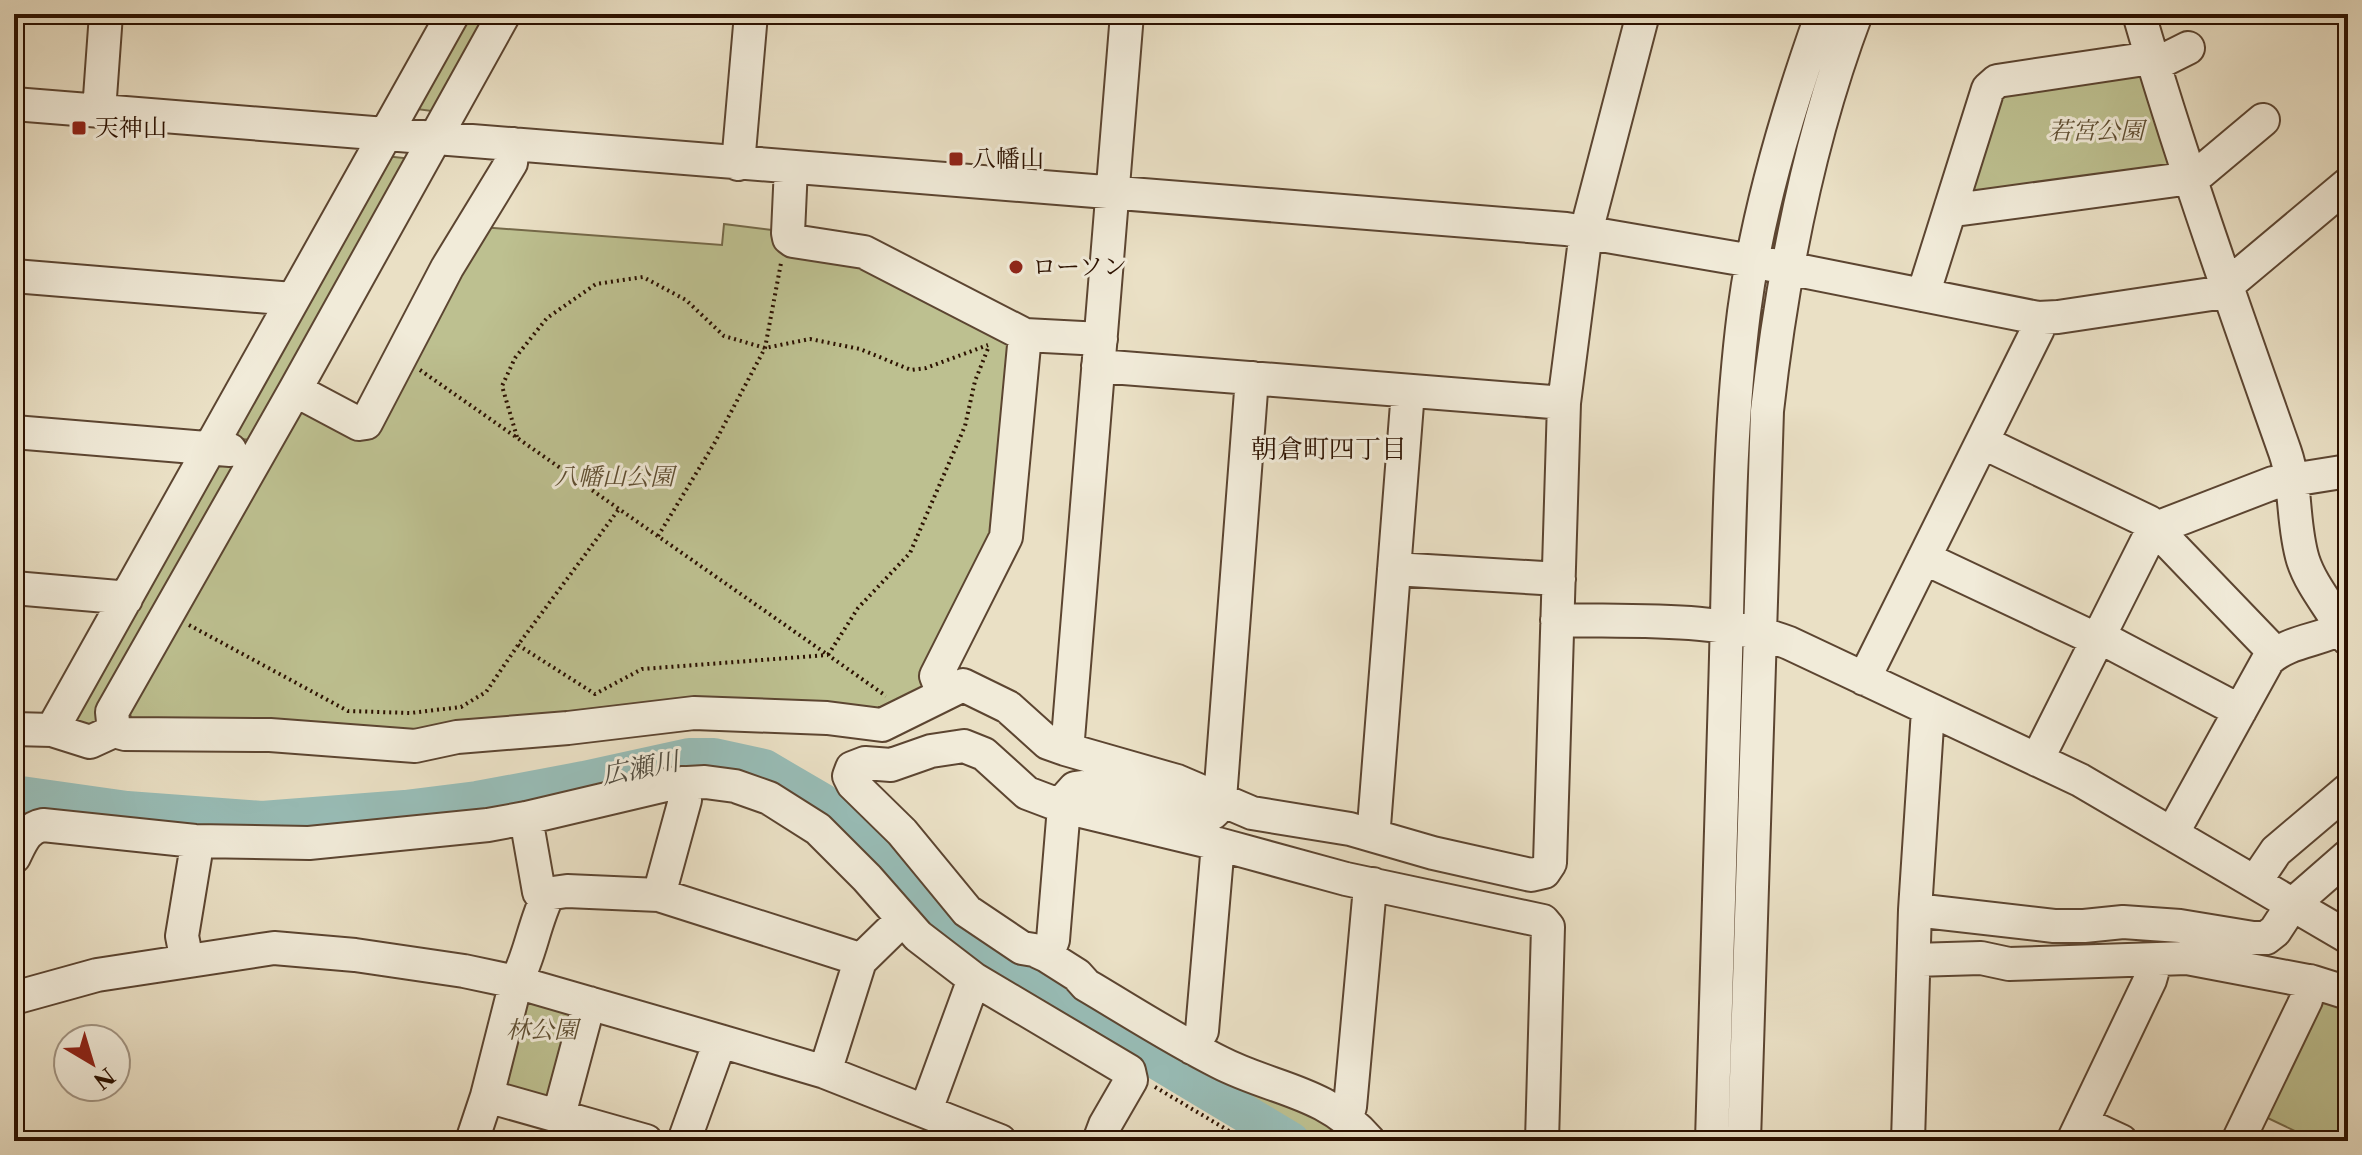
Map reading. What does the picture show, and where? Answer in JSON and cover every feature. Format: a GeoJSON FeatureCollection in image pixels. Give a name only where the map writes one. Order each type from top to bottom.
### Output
{"type":"FeatureCollection","features":[{"type":"Feature","properties":{"kind":"street"},"geometry":{"type":"LineString","coordinates":[[99,111],[106,14]]}},
{"type":"Feature","properties":{"kind":"street"},"geometry":{"type":"LineString","coordinates":[[52,730],[453,14]]}},
{"type":"Feature","properties":{"kind":"street"},"geometry":{"type":"LineString","coordinates":[[114,731],[112,712],[504,14]]}},
{"type":"Feature","properties":{"kind":"street"},"geometry":{"type":"LineString","coordinates":[[738,164],[751,14]]}},
{"type":"Feature","properties":{"kind":"street"},"geometry":{"type":"LineString","coordinates":[[1065,749],[1127,14]]}},
{"type":"Feature","properties":{"kind":"street"},"geometry":{"type":"LineString","coordinates":[[14,729],[52,730],[90,742],[114,731],[125,734],[270,735],[415,746],[457,737],[694,713],[827,718],[882,725],[959,686],[968,687],[1008,707],[1048,743],[1177,781],[1260,816],[1350,829],[1433,853],[1531,875],[1544,872],[1550,863],[1564,403],[1586,232],[1643,14]]}},
{"type":"Feature","properties":{"kind":"street"},"geometry":{"type":"LineString","coordinates":[[1712,1141],[1735,406],[1744,313],[1752,261],[1794,93],[1822,14]]}},
{"type":"Feature","properties":{"kind":"street"},"geometry":{"type":"LineString","coordinates":[[1752,1141],[1744,1141],[1767,411],[1786,268],[1820,127],[1856,14]]}},
{"type":"Feature","properties":{"kind":"street"},"geometry":{"type":"LineString","coordinates":[[2139,14],[2227,286],[2290,466],[2297,529],[2305,566],[2345,633],[2330,634],[2275,653],[2268,660],[2172,834]]}},
{"type":"Feature","properties":{"kind":"street"},"geometry":{"type":"LineString","coordinates":[[1923,295],[1991,84],[2171,58],[2188,48]]}},
{"type":"Feature","properties":{"kind":"street"},"geometry":{"type":"LineString","coordinates":[[14,104],[1586,232],[1752,261],[2038,318],[2218,293],[2348,184]]}},
{"type":"Feature","properties":{"kind":"street"},"geometry":{"type":"LineString","coordinates":[[1951,206],[1962,209],[2191,178],[2263,120]]}},
{"type":"Feature","properties":{"kind":"street"},"geometry":{"type":"LineString","coordinates":[[295,390],[359,424],[366,423],[447,268],[511,163],[513,144]]}},
{"type":"Feature","properties":{"kind":"street"},"geometry":{"type":"LineString","coordinates":[[791,167],[789,238],[797,243],[864,252],[1025,335],[1100,353],[1252,378],[1564,403]]}},
{"type":"Feature","properties":{"kind":"street"},"geometry":{"type":"LineString","coordinates":[[14,276],[293,299]]}},
{"type":"Feature","properties":{"kind":"street"},"geometry":{"type":"LineString","coordinates":[[1864,679],[2038,329],[2038,318]]}},
{"type":"Feature","properties":{"kind":"street"},"geometry":{"type":"LineString","coordinates":[[943,694],[936,676],[1006,537],[1025,335]]}},
{"type":"Feature","properties":{"kind":"street"},"geometry":{"type":"LineString","coordinates":[[1047,956],[1053,940],[1064,807],[1070,792],[1082,787],[1197,816],[1213,815],[1220,799],[1252,378]]}},
{"type":"Feature","properties":{"kind":"street"},"geometry":{"type":"LineString","coordinates":[[1372,835],[1408,391]]}},
{"type":"Feature","properties":{"kind":"street"},"geometry":{"type":"LineString","coordinates":[[14,432],[257,453]]}},
{"type":"Feature","properties":{"kind":"street"},"geometry":{"type":"LineString","coordinates":[[1982,442],[2141,517],[2275,653]]}},
{"type":"Feature","properties":{"kind":"street"},"geometry":{"type":"LineString","coordinates":[[2037,760],[2148,539],[2156,529],[2166,522],[2273,483],[2348,471]]}},
{"type":"Feature","properties":{"kind":"street"},"geometry":{"type":"LineString","coordinates":[[1924,558],[2111,643],[2240,711]]}},
{"type":"Feature","properties":{"kind":"street"},"geometry":{"type":"LineString","coordinates":[[1394,569],[1559,579]]}},
{"type":"Feature","properties":{"kind":"street"},"geometry":{"type":"LineString","coordinates":[[14,588],[126,599]]}},
{"type":"Feature","properties":{"kind":"street"},"geometry":{"type":"LineString","coordinates":[[1557,620],[1727,627],[1789,643],[2080,780],[2348,937]]}},
{"type":"Feature","properties":{"kind":"street"},"geometry":{"type":"LineString","coordinates":[[1908,1141],[1915,910],[1928,710]]}},
{"type":"Feature","properties":{"kind":"street"},"geometry":{"type":"LineString","coordinates":[[1369,1141],[1326,1105],[1244,1073],[1192,1048],[1086,985],[1077,975],[1047,956],[1022,948],[967,911],[902,832],[853,784],[849,776],[852,768],[859,764],[891,765],[931,751],[964,746],[984,754],[1027,793],[1064,807],[1373,884],[1543,921],[1548,927],[1542,1141]]}},
{"type":"Feature","properties":{"kind":"street"},"geometry":{"type":"LineString","coordinates":[[659,895],[685,800],[683,783]]}},
{"type":"Feature","properties":{"kind":"street"},"geometry":{"type":"LineString","coordinates":[[14,857],[34,826],[43,825],[195,841],[309,843],[409,834],[526,818],[670,784],[717,783],[751,791],[803,817],[827,837],[902,920],[935,951],[974,979],[1131,1075],[1099,1141]]}},
{"type":"Feature","properties":{"kind":"street"},"geometry":{"type":"LineString","coordinates":[[2255,882],[2276,851],[2348,790]]}},
{"type":"Feature","properties":{"kind":"street"},"geometry":{"type":"LineString","coordinates":[[526,818],[539,892],[659,895],[860,961]]}},
{"type":"Feature","properties":{"kind":"street"},"geometry":{"type":"LineString","coordinates":[[187,961],[182,936],[195,841]]}},
{"type":"Feature","properties":{"kind":"street"},"geometry":{"type":"LineString","coordinates":[[1192,1048],[1202,1031],[1218,844]]}},
{"type":"Feature","properties":{"kind":"street"},"geometry":{"type":"LineString","coordinates":[[1915,910],[2054,926],[2123,922],[2180,926],[2259,939],[2271,935],[2292,905],[2348,856]]}},
{"type":"Feature","properties":{"kind":"street"},"geometry":{"type":"LineString","coordinates":[[1343,1117],[1350,1107],[1369,898],[1373,884]]}},
{"type":"Feature","properties":{"kind":"street"},"geometry":{"type":"LineString","coordinates":[[472,1141],[487,1096],[516,982],[549,893]]}},
{"type":"Feature","properties":{"kind":"street"},"geometry":{"type":"LineString","coordinates":[[825,1072],[860,961],[902,920]]}},
{"type":"Feature","properties":{"kind":"street"},"geometry":{"type":"LineString","coordinates":[[14,998],[97,975],[274,948],[386,959],[516,982],[825,1072],[1000,1141]]}},
{"type":"Feature","properties":{"kind":"street"},"geometry":{"type":"LineString","coordinates":[[1914,960],[1981,958],[2009,964],[2187,958],[2310,981],[2348,993]]}},
{"type":"Feature","properties":{"kind":"street"},"geometry":{"type":"LineString","coordinates":[[2121,1141],[2078,1132],[2150,980],[2151,960]]}},
{"type":"Feature","properties":{"kind":"street"},"geometry":{"type":"LineString","coordinates":[[926,1110],[974,979]]}},
{"type":"Feature","properties":{"kind":"street"},"geometry":{"type":"LineString","coordinates":[[2238,1141],[2306,1000],[2310,981]]}},
{"type":"Feature","properties":{"kind":"street"},"geometry":{"type":"LineString","coordinates":[[559,1115],[589,1003]]}},
{"type":"Feature","properties":{"kind":"street"},"geometry":{"type":"LineString","coordinates":[[684,1141],[720,1041]]}},
{"type":"Feature","properties":{"kind":"street"},"geometry":{"type":"LineString","coordinates":[[487,1096],[646,1141]]}},
{"type":"Feature","properties":{"kind":"path"},"geometry":{"type":"LineString","coordinates":[[658,536],[714,444],[765,348],[782,255],[789,238]]}},
{"type":"Feature","properties":{"kind":"path"},"geometry":{"type":"LineString","coordinates":[[518,439],[502,386],[515,358],[547,318],[596,284],[643,277],[686,300],[724,336],[765,348],[810,339],[860,349],[911,370],[926,368],[990,344],[975,381],[961,435],[910,553],[858,608],[828,655]]}},
{"type":"Feature","properties":{"kind":"path"},"geometry":{"type":"LineString","coordinates":[[400,357],[909,711]]}},
{"type":"Feature","properties":{"kind":"path"},"geometry":{"type":"LineString","coordinates":[[188,625],[348,711],[410,713],[461,707],[486,692],[619,509]]}},
{"type":"Feature","properties":{"kind":"path"},"geometry":{"type":"LineString","coordinates":[[518,645],[595,694],[642,669],[828,655]]}},
{"type":"Feature","properties":{"kind":"path"},"geometry":{"type":"LineString","coordinates":[[1131,1075],[1246,1141]]}},
{"type":"Feature","properties":{"kind":"green space"},"geometry":{"type":"Polygon","coordinates":[[[463,14],[493,14],[439,112],[409,108],[463,14]]]}},
{"type":"Feature","properties":{"kind":"green space","name":"若宮公園"},"geometry":{"type":"Polygon","coordinates":[[[2136,70],[2148,78],[2175,165],[1968,197],[1993,101],[2005,91],[2136,70]]]}},
{"type":"Feature","properties":{"kind":"green space"},"geometry":{"type":"Polygon","coordinates":[[[385,156],[413,159],[253,440],[239,439],[233,428],[385,156]]]}},
{"type":"Feature","properties":{"kind":"green space","name":"八幡山公園"},"geometry":{"type":"Polygon","coordinates":[[[724,224],[780,231],[862,255],[1014,334],[998,535],[920,697],[882,718],[420,738],[133,722],[128,709],[299,410],[364,437],[481,227],[722,245],[724,224]]]}},
{"type":"Feature","properties":{"kind":"green space"},"geometry":{"type":"Polygon","coordinates":[[[221,457],[239,463],[90,732],[70,726],[221,457]]]}},
{"type":"Feature","properties":{"kind":"green space"},"geometry":{"type":"Polygon","coordinates":[[[2311,994],[2348,1003],[2348,1141],[2316,1141],[2255,1112],[2311,994]]]}},
{"type":"Feature","properties":{"kind":"green space","name":"林公園"},"geometry":{"type":"Polygon","coordinates":[[[520,997],[576,1014],[551,1098],[500,1093],[520,997]]]}},
{"type":"Feature","properties":{"kind":"green space"},"geometry":{"type":"Polygon","coordinates":[[[1225,1079],[1339,1126],[1350,1141],[1316,1141],[1225,1079]]]}},
{"type":"Feature","properties":{"kind":"waterway","name":"広瀬川"},"geometry":{"type":"LineString","coordinates":[[14,794],[127,810],[262,820],[477,800],[689,757],[714,757],[764,768],[822,802],[856,832],[942,927],[966,946],[1291,1141]]}},
{"type":"Feature","properties":{"kind":"place","name":"天神山"},"geometry":{"type":"Point","coordinates":[79,128]}},
{"type":"Feature","properties":{"kind":"place","name":"八幡山"},"geometry":{"type":"Point","coordinates":[956,159]}},
{"type":"Feature","properties":{"kind":"place","name":"ローソン"},"geometry":{"type":"Point","coordinates":[1016,267]}},
{"type":"Feature","properties":{"kind":"district","name":"朝倉町四丁目"},"geometry":{"type":"Point","coordinates":[1329,449]}}]}
